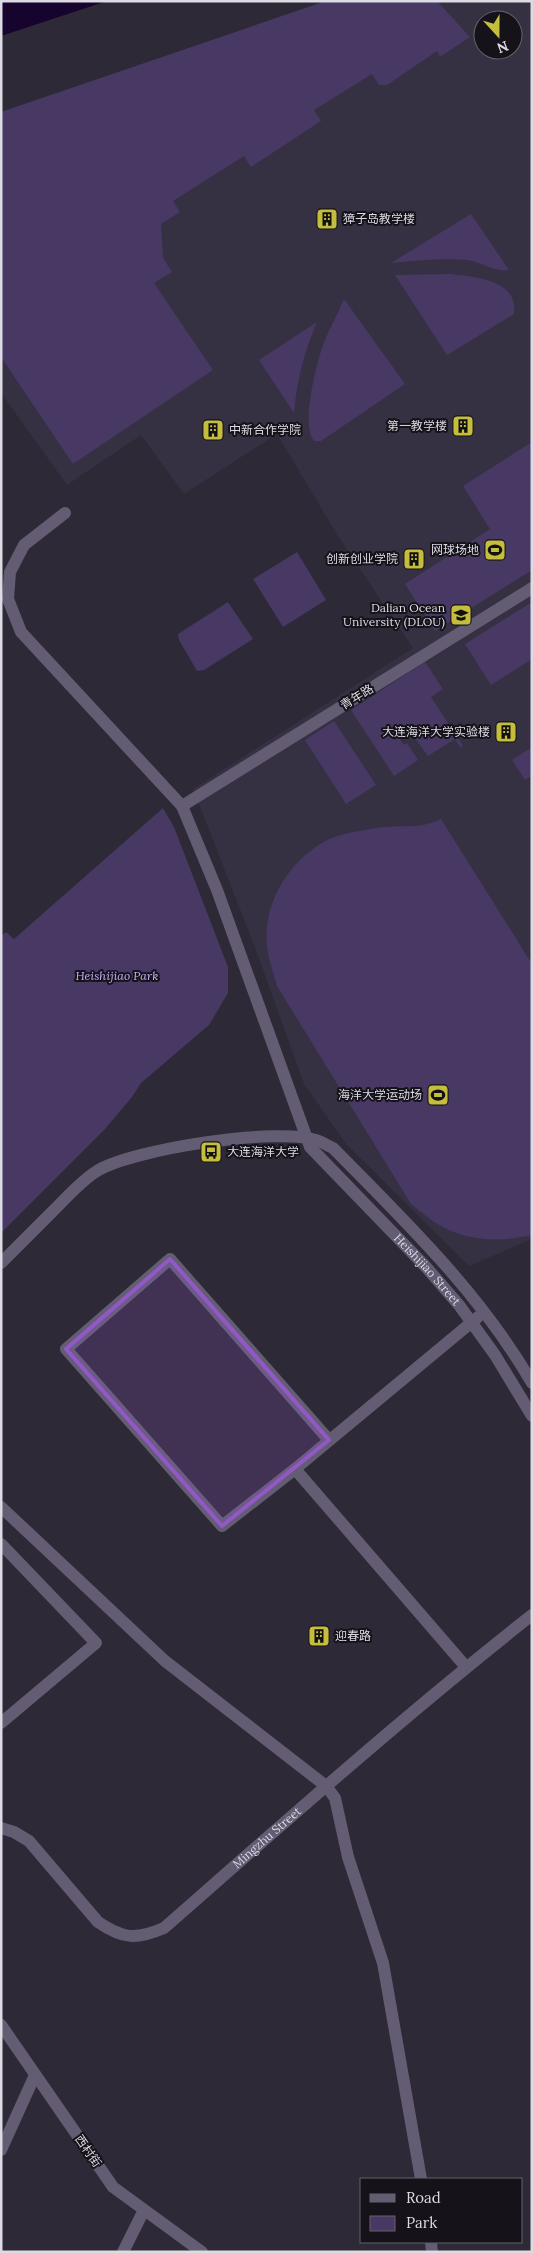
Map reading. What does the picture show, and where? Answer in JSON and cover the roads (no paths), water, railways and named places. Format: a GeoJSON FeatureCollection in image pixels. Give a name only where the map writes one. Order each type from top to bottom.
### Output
{"type":"FeatureCollection","features":[{"type":"Feature","properties":{"kind":"street"},"geometry":{"type":"LineString","coordinates":[[65,513],[24,545],[10,572],[8,599],[21,632],[182,806],[217,890],[306,1138]]}},
{"type":"Feature","properties":{"kind":"street","name":"青年路"},"geometry":{"type":"LineString","coordinates":[[182,806],[532,588]]}},
{"type":"Feature","properties":{"kind":"street","name":"Heishijiao Street"},"geometry":{"type":"LineString","coordinates":[[1,1263],[78,1186],[97,1172],[117,1162],[169,1148],[206,1143],[248,1138],[306,1138],[319,1141],[333,1148],[438,1257],[484,1312],[532,1383]]}},
{"type":"Feature","properties":{"kind":"street","name":"Heishijiao Street"},"geometry":{"type":"LineString","coordinates":[[306,1138],[318,1157],[426,1267],[472,1322],[495,1355],[532,1416]]}},
{"type":"Feature","properties":{"kind":"street"},"geometry":{"type":"LineString","coordinates":[[330,1440],[170,1259],[66,1349],[222,1526],[295,1469],[330,1440],[484,1312]]}},
{"type":"Feature","properties":{"kind":"street"},"geometry":{"type":"LineString","coordinates":[[295,1469],[466,1667]]}},
{"type":"Feature","properties":{"kind":"street"},"geometry":{"type":"LineString","coordinates":[[1,1507],[165,1661],[326,1786],[335,1798],[348,1857],[383,1963],[421,2178]]}},
{"type":"Feature","properties":{"kind":"street"},"geometry":{"type":"LineString","coordinates":[[1,1544],[96,1643],[1,1722]]}},
{"type":"Feature","properties":{"kind":"street","name":"Mingzhu Street"},"geometry":{"type":"LineString","coordinates":[[1,1828],[14,1832],[29,1841],[98,1922],[112,1931],[128,1935],[145,1936],[164,1928],[326,1786],[466,1667],[532,1616]]}},
{"type":"Feature","properties":{"kind":"street","name":"西村街"},"geometry":{"type":"LineString","coordinates":[[1,2025],[113,2187],[202,2252]]}},
{"type":"Feature","properties":{"kind":"street"},"geometry":{"type":"LineString","coordinates":[[1,2150],[35,2074]]}},
{"type":"Feature","properties":{"kind":"street"},"geometry":{"type":"LineString","coordinates":[[123,2252],[144,2210]]}},
{"type":"Feature","properties":{"kind":"place","name":"獐子岛教学楼"},"geometry":{"type":"Point","coordinates":[327,219]}},
{"type":"Feature","properties":{"kind":"place","name":"第一教学楼"},"geometry":{"type":"Point","coordinates":[463,426]}},
{"type":"Feature","properties":{"kind":"place","name":"中新合作学院"},"geometry":{"type":"Point","coordinates":[213,430]}},
{"type":"Feature","properties":{"kind":"place","name":"网球场地"},"geometry":{"type":"Point","coordinates":[495,550]}},
{"type":"Feature","properties":{"kind":"place","name":"创新创业学院"},"geometry":{"type":"Point","coordinates":[414,559]}},
{"type":"Feature","properties":{"kind":"place","name":"Dalian Ocean University (DLOU)"},"geometry":{"type":"Point","coordinates":[461,615]}},
{"type":"Feature","properties":{"kind":"place","name":"大连海洋大学实验楼"},"geometry":{"type":"Point","coordinates":[506,732]}},
{"type":"Feature","properties":{"kind":"place","name":"海洋大学运动场"},"geometry":{"type":"Point","coordinates":[438,1095]}},
{"type":"Feature","properties":{"kind":"place","name":"大连海洋大学"},"geometry":{"type":"Point","coordinates":[211,1152]}},
{"type":"Feature","properties":{"kind":"place","name":"迎春路"},"geometry":{"type":"Point","coordinates":[319,1636]}},
{"type":"Feature","properties":{"kind":"park label","name":"Heishijiao Park"},"geometry":{"type":"Point","coordinates":[117,976]}}]}
